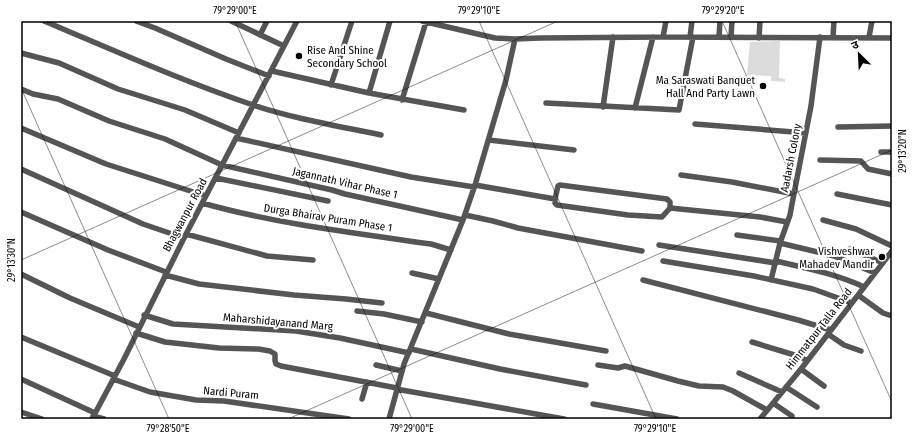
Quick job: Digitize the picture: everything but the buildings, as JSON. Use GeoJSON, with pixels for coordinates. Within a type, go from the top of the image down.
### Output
{"type":"FeatureCollection","features":[{"type":"Feature","properties":{"kind":"street"},"geometry":{"type":"LineString","coordinates":[[44,21],[198,85],[253,105],[305,120],[381,135]]}},
{"type":"Feature","properties":{"kind":"street"},"geometry":{"type":"LineString","coordinates":[[136,21],[226,59],[270,73],[402,100],[464,110]]}},
{"type":"Feature","properties":{"kind":"street"},"geometry":{"type":"LineString","coordinates":[[231,21],[284,46]]}},
{"type":"Feature","properties":{"kind":"street"},"geometry":{"type":"LineString","coordinates":[[260,35],[267,21]]}},
{"type":"Feature","properties":{"kind":"street","name":"Bhagwanpur Road"},"geometry":{"type":"LineString","coordinates":[[93,416],[114,378],[144,315],[297,21]]}},
{"type":"Feature","properties":{"kind":"street"},"geometry":{"type":"LineString","coordinates":[[331,85],[352,21]]}},
{"type":"Feature","properties":{"kind":"street"},"geometry":{"type":"LineString","coordinates":[[368,93],[390,21]]}},
{"type":"Feature","properties":{"kind":"street"},"geometry":{"type":"LineString","coordinates":[[663,37],[666,21]]}},
{"type":"Feature","properties":{"kind":"street"},"geometry":{"type":"LineString","coordinates":[[546,103],[679,110],[692,37],[692,21]]}},
{"type":"Feature","properties":{"kind":"street"},"geometry":{"type":"LineString","coordinates":[[719,37],[720,21]]}},
{"type":"Feature","properties":{"kind":"street"},"geometry":{"type":"LineString","coordinates":[[731,37],[732,21]]}},
{"type":"Feature","properties":{"kind":"street"},"geometry":{"type":"LineString","coordinates":[[759,38],[760,21]]}},
{"type":"Feature","properties":{"kind":"street"},"geometry":{"type":"LineString","coordinates":[[833,37],[834,21]]}},
{"type":"Feature","properties":{"kind":"street"},"geometry":{"type":"LineString","coordinates":[[869,37],[872,21]]}},
{"type":"Feature","properties":{"kind":"street"},"geometry":{"type":"LineString","coordinates":[[402,100],[424,22],[495,38],[515,39],[613,37],[892,38]]}},
{"type":"Feature","properties":{"kind":"street"},"geometry":{"type":"LineString","coordinates":[[603,107],[613,37]]}},
{"type":"Feature","properties":{"kind":"street"},"geometry":{"type":"LineString","coordinates":[[635,108],[653,37]]}},
{"type":"Feature","properties":{"kind":"street","name":"Aadarsh Colony"},"geometry":{"type":"LineString","coordinates":[[771,280],[780,242],[790,215],[816,79],[820,38]]}},
{"type":"Feature","properties":{"kind":"street"},"geometry":{"type":"LineString","coordinates":[[389,419],[402,371],[464,218],[489,140],[515,39]]}},
{"type":"Feature","properties":{"kind":"street"},"geometry":{"type":"LineString","coordinates":[[21,53],[59,63],[118,89],[185,110],[238,135],[411,177],[555,199]]}},
{"type":"Feature","properties":{"kind":"street","name":"Jagannath Vihar Phase 1"},"geometry":{"type":"LineString","coordinates":[[21,89],[38,95],[58,99],[109,121],[165,139],[222,165],[345,194],[464,218],[493,221],[537,232],[642,251]]}},
{"type":"Feature","properties":{"kind":"street"},"geometry":{"type":"LineString","coordinates":[[695,124],[806,133]]}},
{"type":"Feature","properties":{"kind":"street"},"geometry":{"type":"LineString","coordinates":[[838,127],[892,126]]}},
{"type":"Feature","properties":{"kind":"street"},"geometry":{"type":"LineString","coordinates":[[21,128],[106,164],[206,196]]}},
{"type":"Feature","properties":{"kind":"street"},"geometry":{"type":"LineString","coordinates":[[489,140],[574,150]]}},
{"type":"Feature","properties":{"kind":"street"},"geometry":{"type":"LineString","coordinates":[[881,152],[892,152]]}},
{"type":"Feature","properties":{"kind":"street"},"geometry":{"type":"LineString","coordinates":[[820,160],[861,161],[868,169],[892,174]]}},
{"type":"Feature","properties":{"kind":"street"},"geometry":{"type":"LineString","coordinates":[[21,169],[143,224],[267,256],[313,260]]}},
{"type":"Feature","properties":{"kind":"street"},"geometry":{"type":"LineString","coordinates":[[681,175],[732,182],[794,194]]}},
{"type":"Feature","properties":{"kind":"street"},"geometry":{"type":"LineString","coordinates":[[216,178],[328,201]]}},
{"type":"Feature","properties":{"kind":"street"},"geometry":{"type":"LineString","coordinates":[[560,184],[667,199],[670,202],[670,208],[662,217],[557,205],[555,203],[555,199],[558,186],[560,184]]}},
{"type":"Feature","properties":{"kind":"street"},"geometry":{"type":"LineString","coordinates":[[837,194],[892,205]]}},
{"type":"Feature","properties":{"kind":"street","name":"Durga Bhairav Puram Phase 1"},"geometry":{"type":"LineString","coordinates":[[202,204],[240,214],[431,244],[451,250]]}},
{"type":"Feature","properties":{"kind":"street"},"geometry":{"type":"LineString","coordinates":[[670,208],[760,217],[787,222]]}},
{"type":"Feature","properties":{"kind":"street"},"geometry":{"type":"LineString","coordinates":[[21,212],[108,250],[166,273],[199,284],[382,303]]}},
{"type":"Feature","properties":{"kind":"street"},"geometry":{"type":"LineString","coordinates":[[823,220],[856,229],[892,246]]}},
{"type":"Feature","properties":{"kind":"street"},"geometry":{"type":"LineString","coordinates":[[737,235],[780,242],[834,256],[875,273]]}},
{"type":"Feature","properties":{"kind":"street"},"geometry":{"type":"LineString","coordinates":[[659,245],[776,262],[828,273],[864,287]]}},
{"type":"Feature","properties":{"kind":"street"},"geometry":{"type":"LineString","coordinates":[[850,249],[883,263]]}},
{"type":"Feature","properties":{"kind":"street","name":"Himmatpur Talla Road"},"geometry":{"type":"LineString","coordinates":[[760,419],[801,369],[875,273],[891,255]]}},
{"type":"Feature","properties":{"kind":"street"},"geometry":{"type":"LineString","coordinates":[[663,261],[813,289],[852,303]]}},
{"type":"Feature","properties":{"kind":"street"},"geometry":{"type":"LineString","coordinates":[[412,272],[439,279]]}},
{"type":"Feature","properties":{"kind":"street"},"geometry":{"type":"LineString","coordinates":[[21,274],[70,298],[139,327]]}},
{"type":"Feature","properties":{"kind":"street"},"geometry":{"type":"LineString","coordinates":[[643,280],[798,320],[829,332],[844,345],[861,351]]}},
{"type":"Feature","properties":{"kind":"street"},"geometry":{"type":"LineString","coordinates":[[858,295],[883,313],[892,316]]}},
{"type":"Feature","properties":{"kind":"street"},"geometry":{"type":"LineString","coordinates":[[357,311],[384,314],[422,322]]}},
{"type":"Feature","properties":{"kind":"street"},"geometry":{"type":"LineString","coordinates":[[426,313],[509,334],[606,351]]}},
{"type":"Feature","properties":{"kind":"street","name":"Maharshidayanand Marg"},"geometry":{"type":"LineString","coordinates":[[144,315],[173,324],[296,331],[340,338],[586,386]]}},
{"type":"Feature","properties":{"kind":"street"},"geometry":{"type":"LineString","coordinates":[[136,333],[165,342],[218,348],[258,349],[270,351],[274,354],[276,364],[281,366],[564,419]]}},
{"type":"Feature","properties":{"kind":"street","name":"Nardi Puram"},"geometry":{"type":"LineString","coordinates":[[21,337],[114,378],[150,392],[196,400],[224,401],[349,419]]}},
{"type":"Feature","properties":{"kind":"street"},"geometry":{"type":"LineString","coordinates":[[752,342],[801,357],[807,361]]}},
{"type":"Feature","properties":{"kind":"street"},"geometry":{"type":"LineString","coordinates":[[376,365],[402,371]]}},
{"type":"Feature","properties":{"kind":"street"},"geometry":{"type":"LineString","coordinates":[[598,365],[618,368],[625,366],[699,386],[723,387],[767,410]]}},
{"type":"Feature","properties":{"kind":"street"},"geometry":{"type":"LineString","coordinates":[[801,369],[824,386]]}},
{"type":"Feature","properties":{"kind":"street"},"geometry":{"type":"LineString","coordinates":[[739,373],[782,392]]}},
{"type":"Feature","properties":{"kind":"street"},"geometry":{"type":"LineString","coordinates":[[21,379],[93,416],[104,419]]}},
{"type":"Feature","properties":{"kind":"street"},"geometry":{"type":"LineString","coordinates":[[362,399],[367,382]]}},
{"type":"Feature","properties":{"kind":"street"},"geometry":{"type":"LineString","coordinates":[[786,387],[817,407]]}},
{"type":"Feature","properties":{"kind":"street"},"geometry":{"type":"LineString","coordinates":[[773,403],[792,416]]}},
{"type":"Feature","properties":{"kind":"street"},"geometry":{"type":"LineString","coordinates":[[593,404],[677,419]]}},
{"type":"Feature","properties":{"kind":"street"},"geometry":{"type":"LineString","coordinates":[[21,412],[42,419]]}},
{"type":"Feature","properties":{"kind":"shaded area"},"geometry":{"type":"Polygon","coordinates":[[[780,41],[779,78],[785,79],[785,82],[771,81],[771,76],[747,75],[750,42],[780,41]]]}},
{"type":"Feature","properties":{"kind":"place","name":"Rise And Shine Secondary School"},"geometry":{"type":"Point","coordinates":[299,56]}},
{"type":"Feature","properties":{"kind":"place","name":"Ma Saraswati Banquet Hall And Party Lawn"},"geometry":{"type":"Point","coordinates":[763,86]}},
{"type":"Feature","properties":{"kind":"place","name":"Vishveshwar Mahadev Mandir"},"geometry":{"type":"Point","coordinates":[882,257]}}]}
